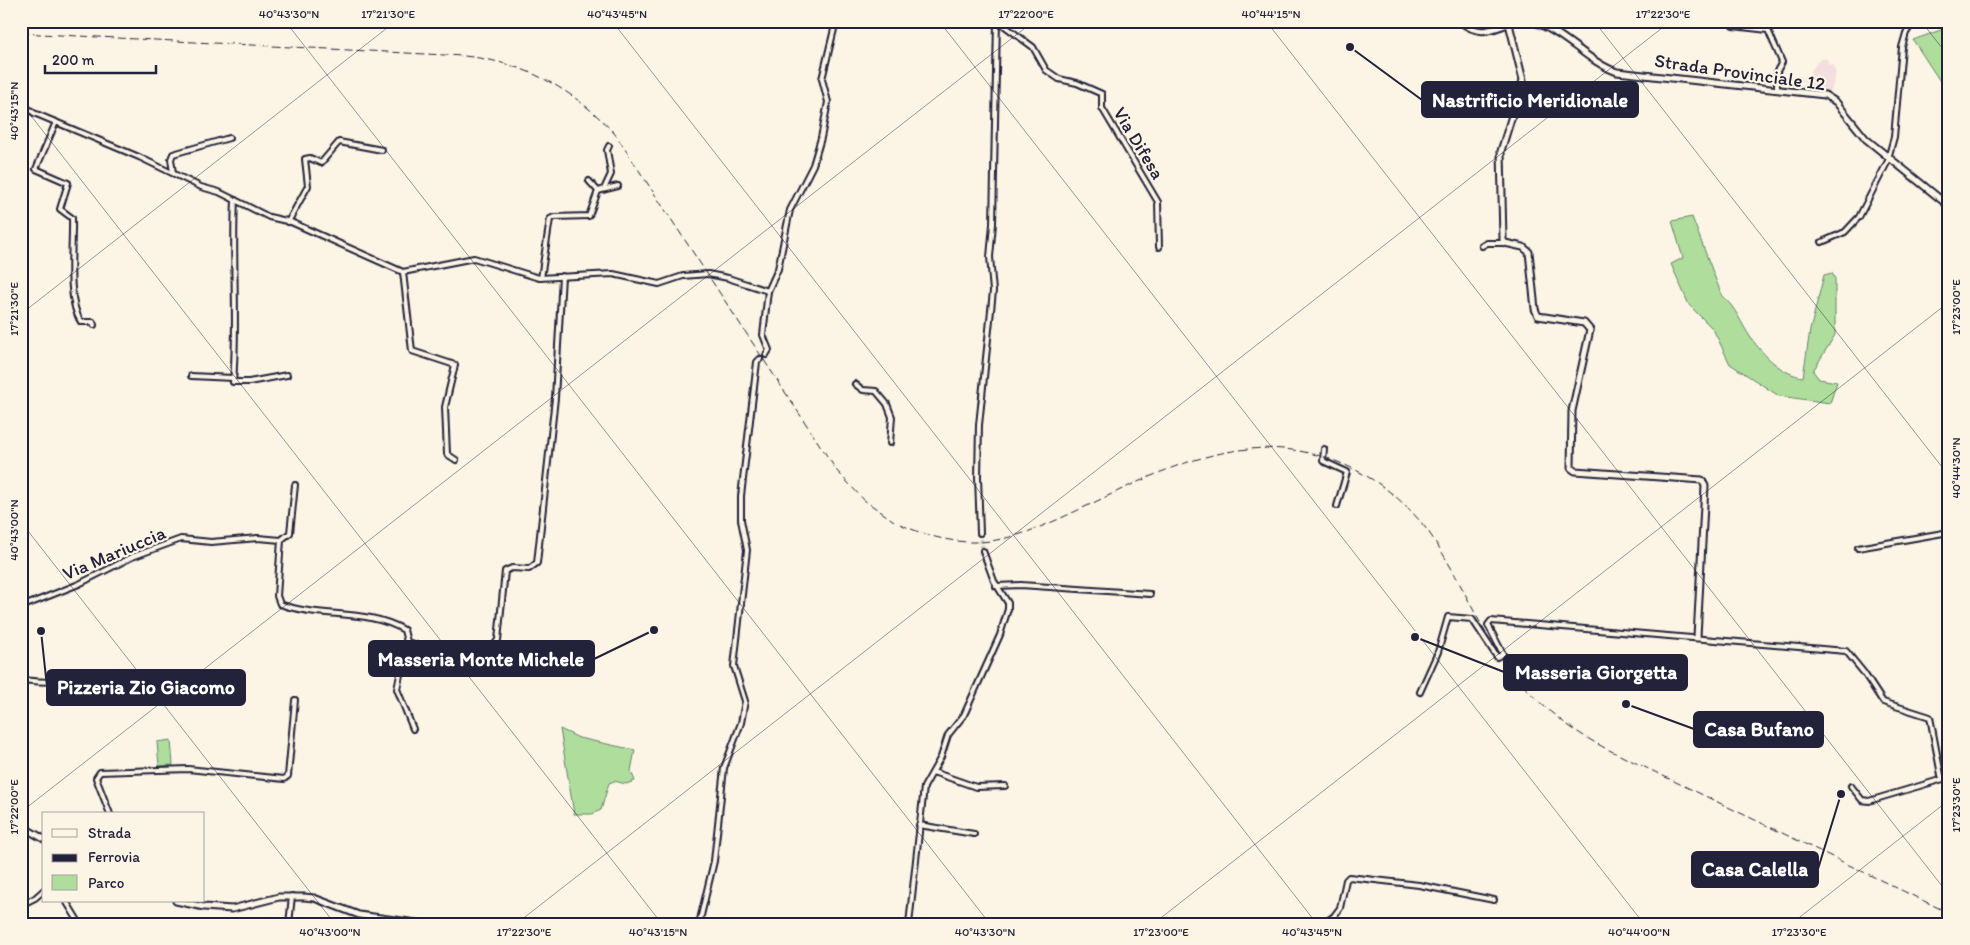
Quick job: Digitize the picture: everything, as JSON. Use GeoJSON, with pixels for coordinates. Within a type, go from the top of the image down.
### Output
{"type":"FeatureCollection","features":[{"type":"Feature","properties":{"kind":"street"},"geometry":{"type":"LineString","coordinates":[[766,355],[769,350],[763,335],[768,291],[778,269],[790,210],[813,165],[821,138],[828,102],[822,79],[836,21]]}},
{"type":"Feature","properties":{"kind":"street"},"geometry":{"type":"LineString","coordinates":[[980,533],[979,425],[993,291],[990,244],[993,224],[997,21]]}},
{"type":"Feature","properties":{"kind":"street","name":"Via Difesa"},"geometry":{"type":"LineString","coordinates":[[997,21],[1033,48],[1046,70],[1059,79],[1077,83],[1102,94],[1102,108],[1158,202],[1159,247]]}},
{"type":"Feature","properties":{"kind":"street"},"geometry":{"type":"LineString","coordinates":[[1459,21],[1475,31],[1484,32],[1517,21]]}},
{"type":"Feature","properties":{"kind":"street","name":"Strada Provinciale 12"},"geometry":{"type":"LineString","coordinates":[[1530,21],[1546,28],[1595,62],[1617,72],[1777,89],[1831,98],[1866,139],[1949,206]]}},
{"type":"Feature","properties":{"kind":"street"},"geometry":{"type":"LineString","coordinates":[[1822,242],[1844,232],[1859,217],[1889,156],[1893,142],[1902,47],[1906,33],[1914,21]]}},
{"type":"Feature","properties":{"kind":"street"},"geometry":{"type":"LineString","coordinates":[[1504,243],[1502,235],[1501,151],[1522,80],[1508,24]]}},
{"type":"Feature","properties":{"kind":"street"},"geometry":{"type":"LineString","coordinates":[[1733,26],[1768,30],[1782,62],[1777,72],[1777,89]]}},
{"type":"Feature","properties":{"kind":"street"},"geometry":{"type":"LineString","coordinates":[[21,103],[34,113],[235,200],[269,218],[288,222],[403,272],[474,258],[541,278],[613,274],[659,284],[683,276],[708,274],[728,278],[768,291]]}},
{"type":"Feature","properties":{"kind":"street"},"geometry":{"type":"LineString","coordinates":[[56,122],[36,169],[68,183],[60,209],[72,218],[70,274],[81,322],[94,322],[94,325]]}},
{"type":"Feature","properties":{"kind":"street"},"geometry":{"type":"LineString","coordinates":[[173,173],[171,159],[173,154],[229,138]]}},
{"type":"Feature","properties":{"kind":"street"},"geometry":{"type":"LineString","coordinates":[[288,222],[308,186],[305,159],[310,158],[321,163],[339,142],[377,147],[382,150]]}},
{"type":"Feature","properties":{"kind":"street"},"geometry":{"type":"LineString","coordinates":[[604,189],[611,174],[607,150],[609,146]]}},
{"type":"Feature","properties":{"kind":"street"},"geometry":{"type":"LineString","coordinates":[[589,181],[598,191]]}},
{"type":"Feature","properties":{"kind":"street"},"geometry":{"type":"LineString","coordinates":[[598,191],[618,186]]}},
{"type":"Feature","properties":{"kind":"street"},"geometry":{"type":"LineString","coordinates":[[541,278],[550,220],[554,217],[589,216],[598,191]]}},
{"type":"Feature","properties":{"kind":"street"},"geometry":{"type":"LineString","coordinates":[[235,200],[234,320],[237,343],[233,382],[249,382],[286,375]]}},
{"type":"Feature","properties":{"kind":"street"},"geometry":{"type":"LineString","coordinates":[[1482,246],[1487,243],[1504,243],[1523,247],[1529,252],[1535,309],[1538,316],[1584,323],[1590,330],[1572,411],[1571,468],[1575,471],[1699,479],[1704,483],[1697,637]]}},
{"type":"Feature","properties":{"kind":"street"},"geometry":{"type":"LineString","coordinates":[[403,272],[412,352],[455,365],[445,409],[447,454],[456,460]]}},
{"type":"Feature","properties":{"kind":"street"},"geometry":{"type":"LineString","coordinates":[[407,642],[474,660],[483,659],[498,640],[506,571],[512,568],[530,569],[536,566],[555,398],[562,276]]}},
{"type":"Feature","properties":{"kind":"street"},"geometry":{"type":"LineString","coordinates":[[699,924],[714,861],[724,768],[741,723],[746,701],[734,666],[747,550],[741,520],[741,496],[757,362],[760,359]]}},
{"type":"Feature","properties":{"kind":"street"},"geometry":{"type":"LineString","coordinates":[[191,376],[233,378]]}},
{"type":"Feature","properties":{"kind":"street"},"geometry":{"type":"LineString","coordinates":[[855,384],[860,388],[876,391],[887,404],[892,417],[890,443]]}},
{"type":"Feature","properties":{"kind":"street"},"geometry":{"type":"LineString","coordinates":[[1324,449],[1323,460],[1347,472],[1337,506]]}},
{"type":"Feature","properties":{"kind":"street"},"geometry":{"type":"LineString","coordinates":[[295,485],[290,533],[281,540],[277,600],[280,604],[327,615],[371,617],[404,630],[407,642],[397,689],[413,729]]}},
{"type":"Feature","properties":{"kind":"street"},"geometry":{"type":"LineString","coordinates":[[1858,548],[1949,532]]}},
{"type":"Feature","properties":{"kind":"street","name":"Via Mariuccia"},"geometry":{"type":"LineString","coordinates":[[21,607],[79,584],[132,557],[181,539],[211,542],[258,538],[281,540]]}},
{"type":"Feature","properties":{"kind":"street"},"geometry":{"type":"LineString","coordinates":[[909,924],[922,796],[948,735],[964,715],[1004,625],[1008,603],[996,586],[983,551]]}},
{"type":"Feature","properties":{"kind":"street"},"geometry":{"type":"LineString","coordinates":[[996,586],[1021,585],[1150,594]]}},
{"type":"Feature","properties":{"kind":"street"},"geometry":{"type":"LineString","coordinates":[[1420,692],[1438,652],[1448,617],[1472,619],[1497,657],[1503,654],[1488,625],[1491,621],[1846,651],[1864,673],[1883,702],[1930,717],[1943,780]]}},
{"type":"Feature","properties":{"kind":"street"},"geometry":{"type":"LineString","coordinates":[[21,680],[42,682],[73,681],[91,679],[114,672]]}},
{"type":"Feature","properties":{"kind":"street"},"geometry":{"type":"LineString","coordinates":[[109,812],[96,778],[100,772],[188,769],[284,779],[288,776],[289,769],[295,700]]}},
{"type":"Feature","properties":{"kind":"street"},"geometry":{"type":"LineString","coordinates":[[933,772],[976,787],[1005,786]]}},
{"type":"Feature","properties":{"kind":"street"},"geometry":{"type":"LineString","coordinates":[[1851,786],[1862,800],[1869,802],[1943,780],[1949,781]]}},
{"type":"Feature","properties":{"kind":"street"},"geometry":{"type":"LineString","coordinates":[[919,825],[974,834]]}},
{"type":"Feature","properties":{"kind":"street"},"geometry":{"type":"LineString","coordinates":[[21,826],[42,838]]}},
{"type":"Feature","properties":{"kind":"street"},"geometry":{"type":"LineString","coordinates":[[1323,924],[1340,908],[1348,877],[1419,885],[1494,900]]}},
{"type":"Feature","properties":{"kind":"street"},"geometry":{"type":"LineString","coordinates":[[21,905],[35,898],[42,892]]}},
{"type":"Feature","properties":{"kind":"street"},"geometry":{"type":"LineString","coordinates":[[290,924],[292,896]]}},
{"type":"Feature","properties":{"kind":"street"},"geometry":{"type":"LineString","coordinates":[[181,902],[204,907],[232,909],[279,897],[292,896],[314,898],[359,915],[424,924]]}},
{"type":"Feature","properties":{"kind":"street"},"geometry":{"type":"LineString","coordinates":[[67,902],[80,924]]}},
{"type":"Feature","properties":{"kind":"shaded area"},"geometry":{"type":"Polygon","coordinates":[[[1820,58],[1828,59],[1828,65],[1832,64],[1836,73],[1830,95],[1817,90],[1801,90],[1805,82],[1802,80],[1804,76],[1808,75],[1820,58]]]}},
{"type":"Feature","properties":{"kind":"green space"},"geometry":{"type":"Polygon","coordinates":[[[1949,27],[1949,95],[1913,40],[1949,27]]]}},
{"type":"Feature","properties":{"kind":"green space"},"geometry":{"type":"Polygon","coordinates":[[[1692,217],[1722,296],[1735,310],[1761,351],[1788,372],[1803,377],[1810,330],[1824,275],[1832,273],[1835,279],[1835,335],[1813,371],[1819,379],[1837,382],[1830,403],[1779,396],[1730,364],[1713,329],[1689,305],[1671,264],[1683,258],[1672,221],[1692,217]]]}},
{"type":"Feature","properties":{"kind":"green space"},"geometry":{"type":"Polygon","coordinates":[[[560,729],[579,738],[635,750],[631,771],[635,781],[626,784],[614,781],[609,783],[601,810],[592,814],[574,814],[560,729]]]}},
{"type":"Feature","properties":{"kind":"green space"},"geometry":{"type":"Polygon","coordinates":[[[171,740],[173,765],[159,766],[157,742],[171,740]]]}},
{"type":"Feature","properties":{"kind":"tunnel"},"geometry":{"type":"LineString","coordinates":[[980,533],[983,551]]}},
{"type":"Feature","properties":{"kind":"railway"},"geometry":{"type":"LineString","coordinates":[[21,33],[464,56],[507,64],[547,80],[583,104],[615,134],[837,471],[864,500],[894,521]]}},
{"type":"Feature","properties":{"kind":"railway"},"geometry":{"type":"LineString","coordinates":[[900,524],[919,532],[949,540],[970,542],[992,541],[1040,527],[1162,472],[1191,461],[1222,453],[1253,449],[1284,449],[1317,455],[1335,461],[1369,477],[1413,513],[1445,557],[1500,656],[1534,697],[1561,720],[1607,749],[1949,913]]}},
{"type":"Feature","properties":{"kind":"place","name":"Nastrificio Meridionale"},"geometry":{"type":"Point","coordinates":[1350,47]}},
{"type":"Feature","properties":{"kind":"place","name":"Masseria Monte Michele"},"geometry":{"type":"Point","coordinates":[654,630]}},
{"type":"Feature","properties":{"kind":"place","name":"Pizzeria Zio Giacomo"},"geometry":{"type":"Point","coordinates":[41,631]}},
{"type":"Feature","properties":{"kind":"place","name":"Masseria Giorgetta"},"geometry":{"type":"Point","coordinates":[1415,637]}},
{"type":"Feature","properties":{"kind":"place","name":"Casa Bufano"},"geometry":{"type":"Point","coordinates":[1626,704]}},
{"type":"Feature","properties":{"kind":"place","name":"Casa Calella"},"geometry":{"type":"Point","coordinates":[1841,794]}}]}
